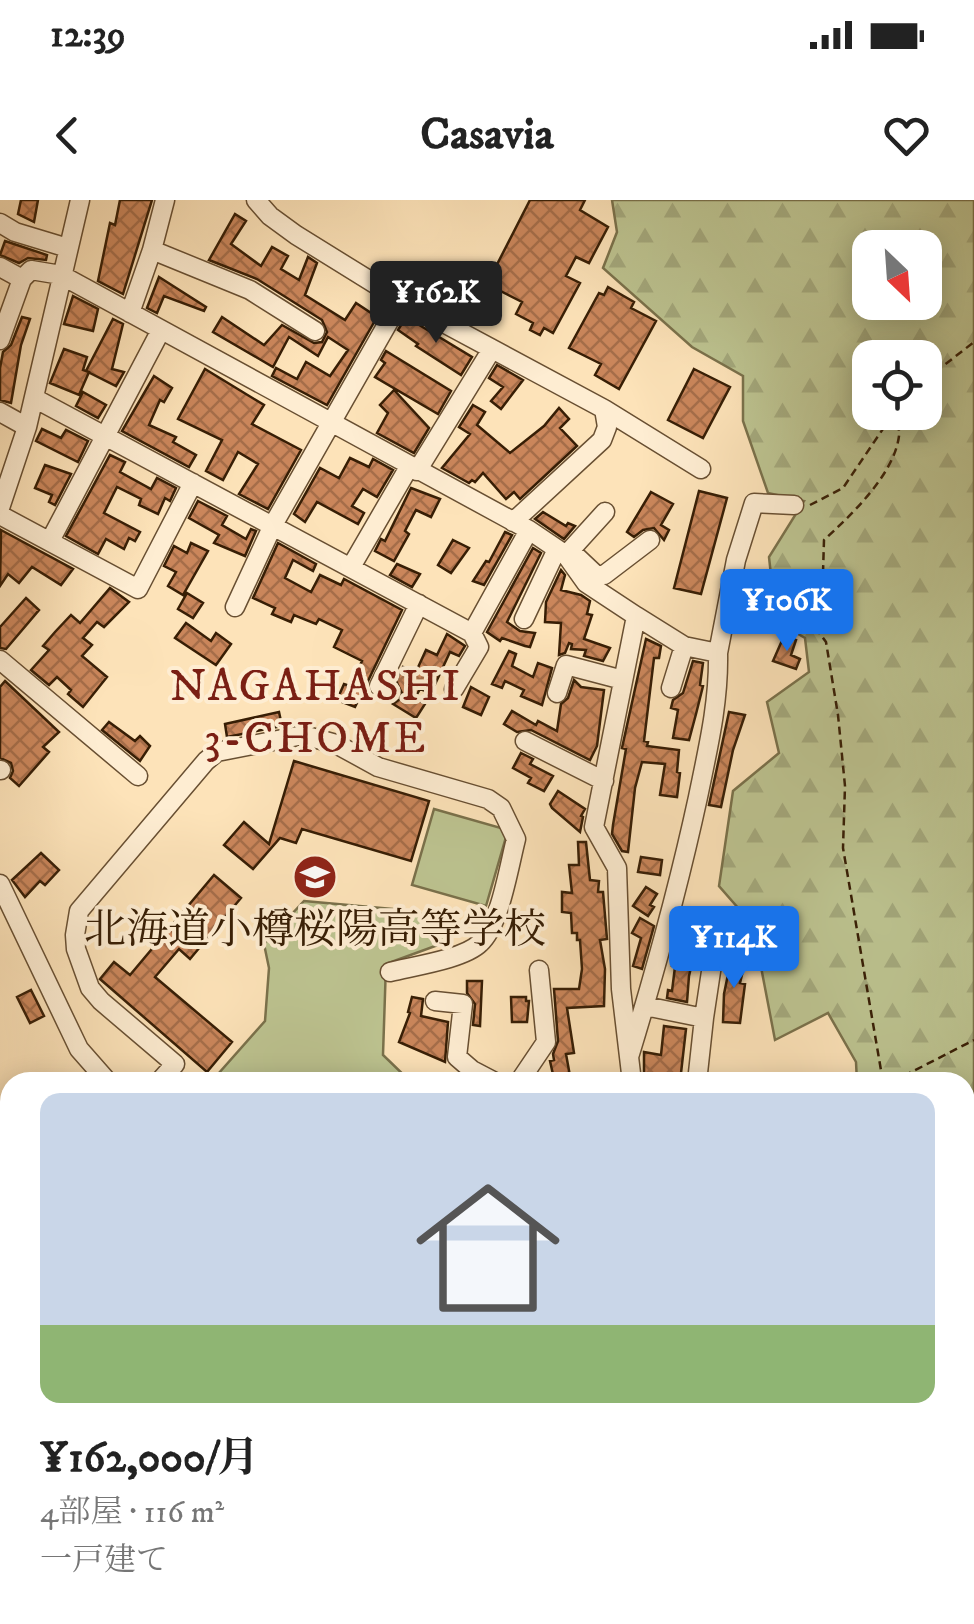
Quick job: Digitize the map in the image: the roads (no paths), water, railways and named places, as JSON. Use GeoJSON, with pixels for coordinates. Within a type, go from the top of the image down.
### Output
{"type":"FeatureCollection","features":[{"type":"Feature","properties":{"kind":"street"},"geometry":{"type":"LineString","coordinates":[[80,200],[27,427],[0,511],[138,589],[194,484]]}},
{"type":"Feature","properties":{"kind":"street"},"geometry":{"type":"LineString","coordinates":[[130,313],[164,200]]}},
{"type":"Feature","properties":{"kind":"street"},"geometry":{"type":"LineString","coordinates":[[256,200],[270,216],[296,234],[401,300],[604,410],[702,469]]}},
{"type":"Feature","properties":{"kind":"street"},"geometry":{"type":"LineString","coordinates":[[0,210],[39,239]]}},
{"type":"Feature","properties":{"kind":"street"},"geometry":{"type":"LineString","coordinates":[[0,223],[68,248]]}},
{"type":"Feature","properties":{"kind":"street"},"geometry":{"type":"LineString","coordinates":[[152,250],[250,290],[315,331]]}},
{"type":"Feature","properties":{"kind":"street"},"geometry":{"type":"LineString","coordinates":[[0,267],[22,279]]}},
{"type":"Feature","properties":{"kind":"street"},"geometry":{"type":"LineString","coordinates":[[0,340],[22,279],[31,270],[61,275],[578,558],[596,576],[604,576],[650,540]]}},
{"type":"Feature","properties":{"kind":"street"},"geometry":{"type":"LineString","coordinates":[[235,607],[273,525],[401,300]]}},
{"type":"Feature","properties":{"kind":"street"},"geometry":{"type":"LineString","coordinates":[[50,541],[161,330]]}},
{"type":"Feature","properties":{"kind":"street"},"geometry":{"type":"LineString","coordinates":[[351,567],[492,349]]}},
{"type":"Feature","properties":{"kind":"street"},"geometry":{"type":"LineString","coordinates":[[34,398],[472,633],[479,647],[454,689]]}},
{"type":"Feature","properties":{"kind":"street"},"geometry":{"type":"LineString","coordinates":[[472,633],[521,526],[602,440],[607,427],[604,410]]}},
{"type":"Feature","properties":{"kind":"street"},"geometry":{"type":"LineString","coordinates":[[0,412],[27,427]]}},
{"type":"Feature","properties":{"kind":"street"},"geometry":{"type":"LineString","coordinates":[[628,1058],[686,855],[715,718],[718,653],[736,560],[754,503],[794,505]]}},
{"type":"Feature","properties":{"kind":"street"},"geometry":{"type":"LineString","coordinates":[[524,619],[562,552],[606,512]]}},
{"type":"Feature","properties":{"kind":"street"},"geometry":{"type":"LineString","coordinates":[[562,552],[586,584],[684,646],[718,653]]}},
{"type":"Feature","properties":{"kind":"street"},"geometry":{"type":"LineString","coordinates":[[390,692],[379,686],[419,604]]}},
{"type":"Feature","properties":{"kind":"street"},"geometry":{"type":"LineString","coordinates":[[630,1072],[620,989],[617,868],[594,827],[636,616]]}},
{"type":"Feature","properties":{"kind":"street"},"geometry":{"type":"LineString","coordinates":[[671,688],[684,646]]}},
{"type":"Feature","properties":{"kind":"street"},"geometry":{"type":"LineString","coordinates":[[0,660],[138,776]]}},
{"type":"Feature","properties":{"kind":"street"},"geometry":{"type":"LineString","coordinates":[[557,692],[566,666],[624,680]]}},
{"type":"Feature","properties":{"kind":"street"},"geometry":{"type":"LineString","coordinates":[[168,1072],[176,1064],[90,988],[76,949],[79,911],[217,752],[318,736],[378,767],[488,799],[501,808],[516,839],[491,930],[479,945],[464,953],[390,972]]}},
{"type":"Feature","properties":{"kind":"street"},"geometry":{"type":"LineString","coordinates":[[526,740],[604,781]]}},
{"type":"Feature","properties":{"kind":"street"},"geometry":{"type":"LineString","coordinates":[[0,884],[79,1049],[99,1072]]}},
{"type":"Feature","properties":{"kind":"street"},"geometry":{"type":"LineString","coordinates":[[698,1072],[718,925]]}},
{"type":"Feature","properties":{"kind":"street"},"geometry":{"type":"LineString","coordinates":[[526,1072],[546,1042],[539,970]]}},
{"type":"Feature","properties":{"kind":"street"},"geometry":{"type":"LineString","coordinates":[[434,1000],[463,1004],[457,1057],[476,1072]]}},
{"type":"Feature","properties":{"kind":"street"},"geometry":{"type":"LineString","coordinates":[[644,1006],[704,1018]]}},
{"type":"Feature","properties":{"kind":"place","name":"北海道小樽桜陽高等学校"},"geometry":{"type":"Point","coordinates":[315,877]}},
{"type":"Feature","properties":{"kind":"district","name":"NAGAHASHI 3-CHOME"},"geometry":{"type":"Point","coordinates":[316,713]}}]}
